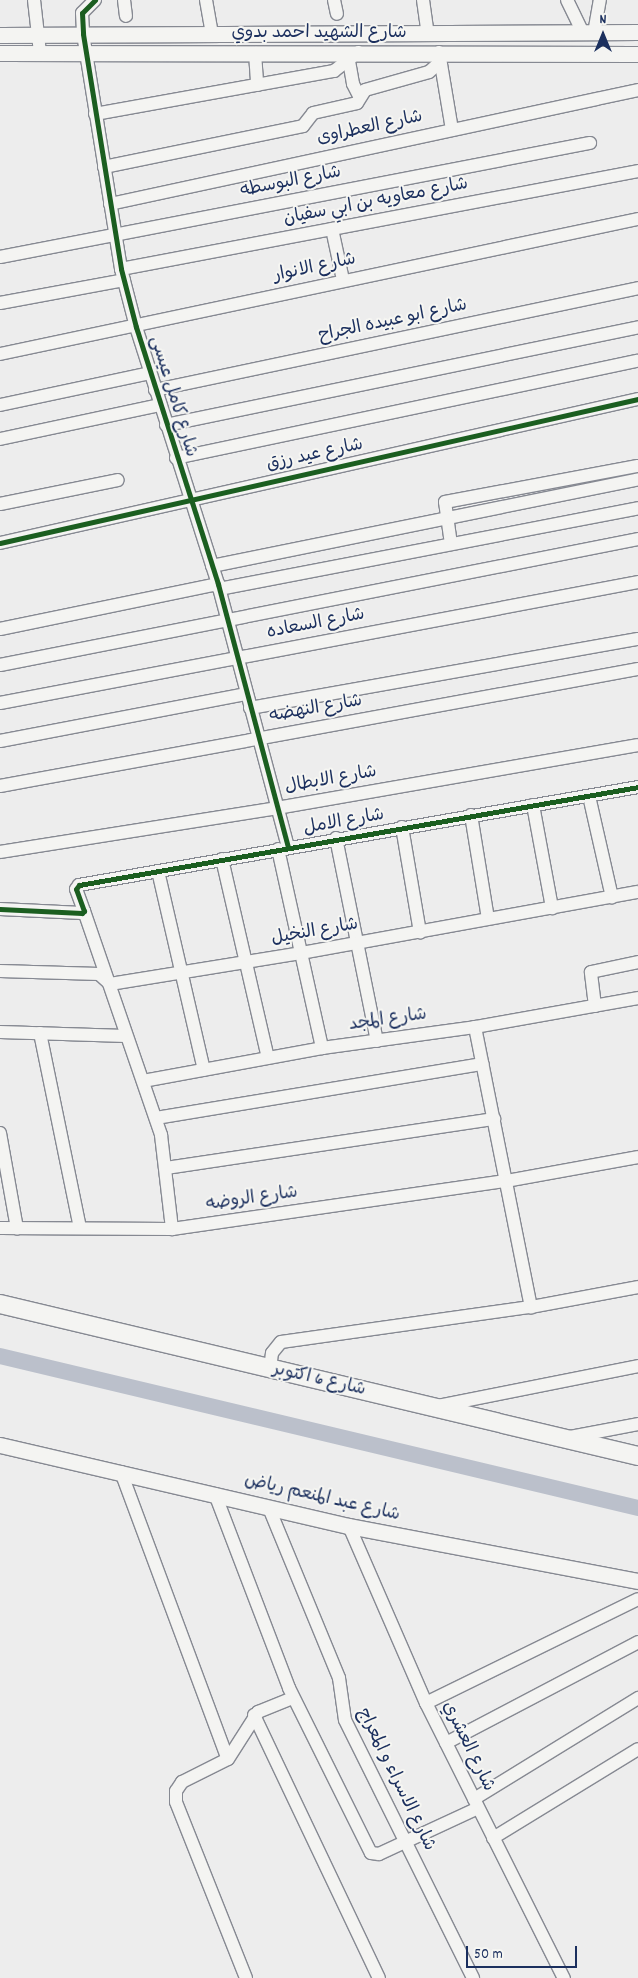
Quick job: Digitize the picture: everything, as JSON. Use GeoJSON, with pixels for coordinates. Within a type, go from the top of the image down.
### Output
{"type":"FeatureCollection","features":[{"type":"Feature","properties":{"kind":"main road","name":"شارع 6 اكتوبر"},"geometry":{"type":"LineString","coordinates":[[0,1304],[270,1370],[638,1456]]}},
{"type":"Feature","properties":{"kind":"street"},"geometry":{"type":"LineString","coordinates":[[34,0],[40,53]]}},
{"type":"Feature","properties":{"kind":"street"},"geometry":{"type":"LineString","coordinates":[[124,0],[126,16]]}},
{"type":"Feature","properties":{"kind":"street"},"geometry":{"type":"LineString","coordinates":[[206,0],[212,34]]}},
{"type":"Feature","properties":{"kind":"street"},"geometry":{"type":"LineString","coordinates":[[334,0],[337,14]]}},
{"type":"Feature","properties":{"kind":"street"},"geometry":{"type":"LineString","coordinates":[[423,0],[428,34]]}},
{"type":"Feature","properties":{"kind":"street"},"geometry":{"type":"LineString","coordinates":[[567,0],[588,33]]}},
{"type":"Feature","properties":{"kind":"street"},"geometry":{"type":"LineString","coordinates":[[588,33],[600,0]]}},
{"type":"Feature","properties":{"kind":"street","name":"شارع كامل عيسى"},"geometry":{"type":"LineString","coordinates":[[90,1],[82,13],[82,34],[123,274],[136,327],[155,390],[219,586],[277,808],[301,953],[322,1048]]}},
{"type":"Feature","properties":{"kind":"street","name":"شارع الشهيد احمد بدوي"},"geometry":{"type":"LineString","coordinates":[[0,35],[638,32]]}},
{"type":"Feature","properties":{"kind":"street","name":"شارع الشهيد احمد بدوي"},"geometry":{"type":"LineString","coordinates":[[0,53],[255,53],[354,56],[638,54]]}},
{"type":"Feature","properties":{"kind":"street"},"geometry":{"type":"LineString","coordinates":[[255,53],[256,85]]}},
{"type":"Feature","properties":{"kind":"street"},"geometry":{"type":"LineString","coordinates":[[104,167],[303,126],[313,113],[357,103],[365,90],[430,72],[440,55]]}},
{"type":"Feature","properties":{"kind":"street"},"geometry":{"type":"LineString","coordinates":[[440,55],[452,130]]}},
{"type":"Feature","properties":{"kind":"street"},"geometry":{"type":"LineString","coordinates":[[95,114],[334,71],[354,56]]}},
{"type":"Feature","properties":{"kind":"street"},"geometry":{"type":"LineString","coordinates":[[354,56],[353,84],[360,96]]}},
{"type":"Feature","properties":{"kind":"street","name":"شارع العطراوى"},"geometry":{"type":"LineString","coordinates":[[110,204],[638,90]]}},
{"type":"Feature","properties":{"kind":"street","name":"شارع البوسطه"},"geometry":{"type":"LineString","coordinates":[[0,257],[590,143]]}},
{"type":"Feature","properties":{"kind":"street","name":"شارع معاويه بن ابي سفيان"},"geometry":{"type":"LineString","coordinates":[[0,303],[123,274],[332,229],[638,171]]}},
{"type":"Feature","properties":{"kind":"street","name":"شارع الانوار"},"geometry":{"type":"LineString","coordinates":[[0,354],[136,327],[343,280],[638,219]]}},
{"type":"Feature","properties":{"kind":"street"},"geometry":{"type":"LineString","coordinates":[[332,229],[343,280]]}},
{"type":"Feature","properties":{"kind":"street","name":"شارع ابو عبيده الجراح"},"geometry":{"type":"LineString","coordinates":[[155,390],[638,288]]}},
{"type":"Feature","properties":{"kind":"street"},"geometry":{"type":"LineString","coordinates":[[166,425],[638,327]]}},
{"type":"Feature","properties":{"kind":"street"},"geometry":{"type":"LineString","coordinates":[[176,458],[638,361]]}},
{"type":"Feature","properties":{"kind":"street"},"geometry":{"type":"LineString","coordinates":[[0,405],[150,373]]}},
{"type":"Feature","properties":{"kind":"street","name":"شارع عيد رزق"},"geometry":{"type":"LineString","coordinates":[[0,543],[638,399]]}},
{"type":"Feature","properties":{"kind":"street"},"geometry":{"type":"LineString","coordinates":[[0,439],[160,405]]}},
{"type":"Feature","properties":{"kind":"street"},"geometry":{"type":"LineString","coordinates":[[451,544],[445,502],[638,466]]}},
{"type":"Feature","properties":{"kind":"street"},"geometry":{"type":"LineString","coordinates":[[212,566],[638,479]]}},
{"type":"Feature","properties":{"kind":"street"},"geometry":{"type":"LineString","coordinates":[[0,504],[118,480]]}},
{"type":"Feature","properties":{"kind":"street"},"geometry":{"type":"LineString","coordinates":[[0,629],[638,508]]}},
{"type":"Feature","properties":{"kind":"street"},"geometry":{"type":"LineString","coordinates":[[0,665],[638,539]]}},
{"type":"Feature","properties":{"kind":"street","name":"شارع السعاده"},"geometry":{"type":"LineString","coordinates":[[0,703],[638,582]]}},
{"type":"Feature","properties":{"kind":"street"},"geometry":{"type":"LineString","coordinates":[[250,708],[638,639]]}},
{"type":"Feature","properties":{"kind":"street","name":"شارع النهضه"},"geometry":{"type":"LineString","coordinates":[[0,786],[638,669]]}},
{"type":"Feature","properties":{"kind":"street"},"geometry":{"type":"LineString","coordinates":[[0,741],[247,694]]}},
{"type":"Feature","properties":{"kind":"street","name":"شارع الابطال"},"geometry":{"type":"LineString","coordinates":[[0,852],[277,808],[638,745]]}},
{"type":"Feature","properties":{"kind":"street","name":"شارع الامل"},"geometry":{"type":"LineString","coordinates":[[84,911],[78,886],[336,838],[638,787]]}},
{"type":"Feature","properties":{"kind":"street"},"geometry":{"type":"LineString","coordinates":[[588,796],[612,897]]}},
{"type":"Feature","properties":{"kind":"street"},"geometry":{"type":"LineString","coordinates":[[533,805],[552,908]]}},
{"type":"Feature","properties":{"kind":"street"},"geometry":{"type":"LineString","coordinates":[[471,815],[488,920]]}},
{"type":"Feature","properties":{"kind":"street"},"geometry":{"type":"LineString","coordinates":[[402,827],[420,932]]}},
{"type":"Feature","properties":{"kind":"street"},"geometry":{"type":"LineString","coordinates":[[336,838],[377,1041]]}},
{"type":"Feature","properties":{"kind":"street"},"geometry":{"type":"LineString","coordinates":[[222,860],[268,1058]]}},
{"type":"Feature","properties":{"kind":"street"},"geometry":{"type":"LineString","coordinates":[[158,871],[204,1070]]}},
{"type":"Feature","properties":{"kind":"street","name":"شارع النخيل"},"geometry":{"type":"LineString","coordinates":[[110,984],[301,953],[638,892]]}},
{"type":"Feature","properties":{"kind":"street"},"geometry":{"type":"LineString","coordinates":[[0,904],[0,909],[84,911],[156,1118],[166,1168],[172,1229]]}},
{"type":"Feature","properties":{"kind":"street"},"geometry":{"type":"LineString","coordinates":[[595,1006],[591,972],[638,962]]}},
{"type":"Feature","properties":{"kind":"street"},"geometry":{"type":"LineString","coordinates":[[0,971],[99,974],[110,984]]}},
{"type":"Feature","properties":{"kind":"street","name":"شارع المجد"},"geometry":{"type":"LineString","coordinates":[[143,1081],[322,1048],[475,1027],[638,998]]}},
{"type":"Feature","properties":{"kind":"street"},"geometry":{"type":"LineString","coordinates":[[475,1027],[531,1307]]}},
{"type":"Feature","properties":{"kind":"street"},"geometry":{"type":"LineString","coordinates":[[0,1032],[126,1036]]}},
{"type":"Feature","properties":{"kind":"street"},"geometry":{"type":"LineString","coordinates":[[40,1033],[80,1228]]}},
{"type":"Feature","properties":{"kind":"street"},"geometry":{"type":"LineString","coordinates":[[156,1118],[483,1064]]}},
{"type":"Feature","properties":{"kind":"street"},"geometry":{"type":"LineString","coordinates":[[166,1168],[494,1119]]}},
{"type":"Feature","properties":{"kind":"street"},"geometry":{"type":"LineString","coordinates":[[0,1132],[17,1228]]}},
{"type":"Feature","properties":{"kind":"street","name":"شارع الروضه"},"geometry":{"type":"LineString","coordinates":[[0,1228],[172,1229],[506,1181],[638,1157]]}},
{"type":"Feature","properties":{"kind":"street"},"geometry":{"type":"LineString","coordinates":[[270,1370],[272,1353],[281,1342],[531,1307],[638,1287]]}},
{"type":"Feature","properties":{"kind":"street"},"geometry":{"type":"LineString","coordinates":[[434,1407],[638,1366]]}},
{"type":"Feature","properties":{"kind":"street"},"geometry":{"type":"LineString","coordinates":[[567,1438],[638,1424]]}},
{"type":"Feature","properties":{"kind":"street","name":"شارع عبد المنعم رياض"},"geometry":{"type":"LineString","coordinates":[[0,1445],[349,1526],[638,1581]]}},
{"type":"Feature","properties":{"kind":"street"},"geometry":{"type":"LineString","coordinates":[[121,1472],[228,1759]]}},
{"type":"Feature","properties":{"kind":"street"},"geometry":{"type":"LineString","coordinates":[[215,1494],[293,1698],[369,1851],[379,1854],[476,1804],[638,1698]]}},
{"type":"Feature","properties":{"kind":"street","name":"شارع الاسراء و المعراج"},"geometry":{"type":"LineString","coordinates":[[269,1508],[339,1678],[345,1720],[474,1978]]}},
{"type":"Feature","properties":{"kind":"street","name":"شارع العشري"},"geometry":{"type":"LineString","coordinates":[[349,1526],[426,1703],[564,1978]]}},
{"type":"Feature","properties":{"kind":"street"},"geometry":{"type":"LineString","coordinates":[[426,1703],[638,1599]]}},
{"type":"Feature","properties":{"kind":"street"},"geometry":{"type":"LineString","coordinates":[[446,1743],[638,1642]]}},
{"type":"Feature","properties":{"kind":"street"},"geometry":{"type":"LineString","coordinates":[[246,1978],[175,1796],[182,1782],[228,1759],[254,1715],[293,1698]]}},
{"type":"Feature","properties":{"kind":"street"},"geometry":{"type":"LineString","coordinates":[[254,1715],[379,1978]]}},
{"type":"Feature","properties":{"kind":"street"},"geometry":{"type":"LineString","coordinates":[[493,1838],[637,1752]]}},
{"type":"Feature","properties":{"kind":"waterway"},"geometry":{"type":"LineString","coordinates":[[0,1356],[638,1508]]}},
{"type":"Feature","properties":{"kind":"cycle path"},"geometry":{"type":"LineString","coordinates":[[95,0],[82,13],[83,34],[121,269],[136,327],[218,584],[288,847]]}},
{"type":"Feature","properties":{"kind":"cycle path"},"geometry":{"type":"LineString","coordinates":[[0,543],[638,399]]}},
{"type":"Feature","properties":{"kind":"cycle path"},"geometry":{"type":"LineString","coordinates":[[0,909],[82,913],[84,911],[76,889],[79,885],[638,787]]}}]}
